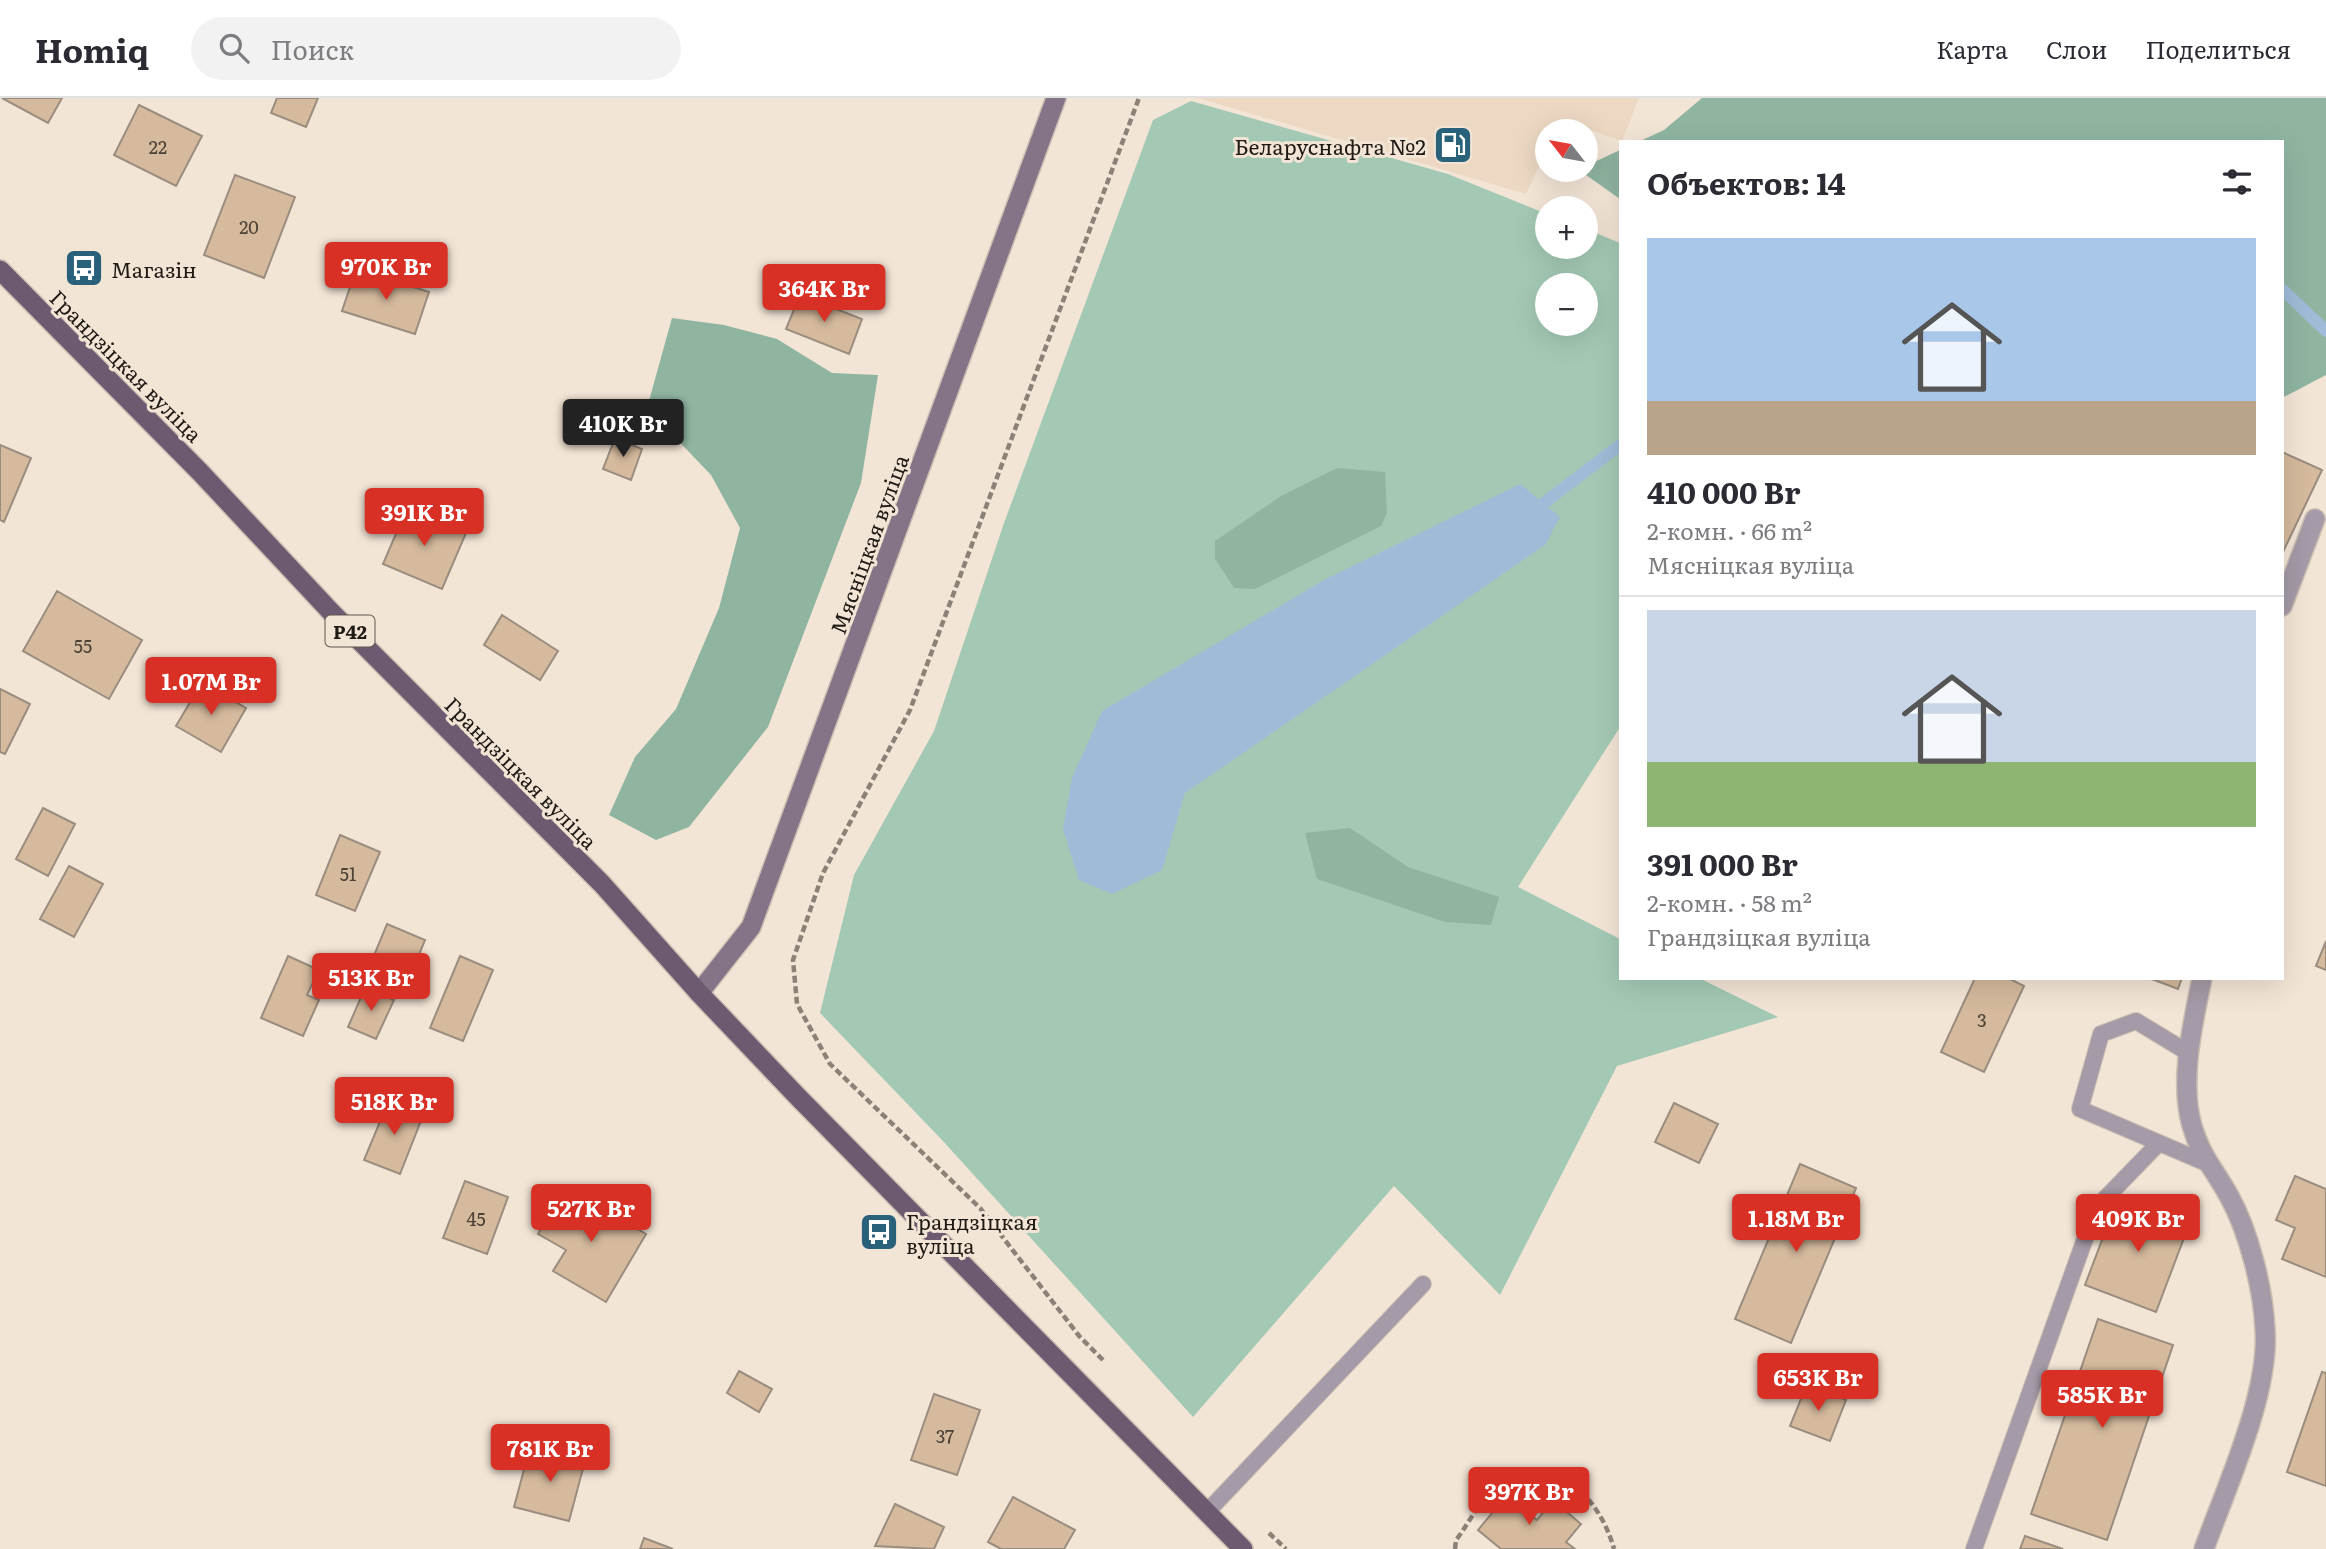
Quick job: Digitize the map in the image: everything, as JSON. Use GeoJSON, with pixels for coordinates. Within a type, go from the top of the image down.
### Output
{"type":"FeatureCollection","features":[{"type":"Feature","properties":{"kind":"main road","name":"Мясніцкая вуліца"},"geometry":{"type":"LineString","coordinates":[[699,993],[751,927],[1056,98]]}},
{"type":"Feature","properties":{"kind":"main road","name":"Грандзіцкая вуліца"},"geometry":{"type":"LineString","coordinates":[[0,270],[200,472],[332,613],[602,884],[699,993],[1243,1549]]}},
{"type":"Feature","properties":{"kind":"street"},"geometry":{"type":"LineString","coordinates":[[2284,601],[2315,519]]}},
{"type":"Feature","properties":{"kind":"street"},"geometry":{"type":"LineString","coordinates":[[2202,980],[2187,1052],[2191,1124],[2206,1163],[2230,1196],[2251,1255],[2266,1331],[2259,1389],[2204,1549]]}},
{"type":"Feature","properties":{"kind":"lane"},"geometry":{"type":"LineString","coordinates":[[2187,1052],[2136,1021],[2101,1034],[2080,1109],[2206,1163]]}},
{"type":"Feature","properties":{"kind":"lane"},"geometry":{"type":"LineString","coordinates":[[1974,1549],[2096,1208],[2159,1143]]}},
{"type":"Feature","properties":{"kind":"lane"},"geometry":{"type":"LineString","coordinates":[[1207,1512],[1423,1284]]}},
{"type":"Feature","properties":{"kind":"path"},"geometry":{"type":"LineString","coordinates":[[1108,1366],[1080,1337],[980,1208],[830,1064],[797,1004],[793,960],[823,873],[910,710],[1139,98]]}},
{"type":"Feature","properties":{"kind":"path"},"geometry":{"type":"LineString","coordinates":[[1455,1549],[1456,1540],[1494,1489],[1527,1474],[1561,1478],[1594,1502],[1614,1549]]}},
{"type":"Feature","properties":{"kind":"path"},"geometry":{"type":"LineString","coordinates":[[1265,1528],[1286,1549]]}},
{"type":"Feature","properties":{"kind":"shaded area","name":"Беларуснафта №2"},"geometry":{"type":"Polygon","coordinates":[[[1198,98],[1639,98],[1622,140],[1598,133],[1598,119],[1535,119],[1535,175],[1526,194],[1198,98]]]}},
{"type":"Feature","properties":{"kind":"green space"},"geometry":{"type":"Polygon","coordinates":[[[1702,98],[2326,98],[2326,375],[2284,397],[2284,140],[1642,140],[1664,130],[1702,98]]]}},
{"type":"Feature","properties":{"kind":"green space"},"geometry":{"type":"Polygon","coordinates":[[[1191,101],[1448,174],[1535,209],[1535,259],[1598,259],[1598,234],[1619,243],[1619,729],[1518,887],[1619,938],[1619,980],[1703,980],[1778,1017],[1617,1066],[1500,1295],[1394,1186],[1193,1417],[942,1140],[820,1013],[854,875],[934,731],[1004,523],[1153,120],[1191,101]]]}},
{"type":"Feature","properties":{"kind":"green space"},"geometry":{"type":"Polygon","coordinates":[[[1619,150],[1619,198],[1596,182],[1598,160],[1619,150]]]}},
{"type":"Feature","properties":{"kind":"green space"},"geometry":{"type":"Polygon","coordinates":[[[672,318],[724,325],[777,339],[832,373],[878,375],[861,483],[768,727],[689,827],[656,840],[609,815],[635,757],[676,709],[719,608],[740,528],[711,475],[647,408],[672,318]]]}},
{"type":"Feature","properties":{"kind":"green space"},"geometry":{"type":"Polygon","coordinates":[[[1337,468],[1385,472],[1387,513],[1381,526],[1255,589],[1234,588],[1215,559],[1215,541],[1281,496],[1337,468]]]}},
{"type":"Feature","properties":{"kind":"green space"},"geometry":{"type":"Polygon","coordinates":[[[1350,828],[1408,867],[1499,897],[1491,925],[1445,922],[1317,879],[1305,833],[1350,828]]]}},
{"type":"Feature","properties":{"kind":"water"},"geometry":{"type":"Polygon","coordinates":[[[1520,484],[1560,517],[1545,545],[1185,793],[1162,870],[1112,894],[1079,880],[1063,829],[1072,778],[1102,711],[1324,580],[1520,484]]]}},
{"type":"Feature","properties":{"kind":"building"},"geometry":{"type":"Polygon","coordinates":[[[2,98],[62,98],[48,123],[2,98]]]}},
{"type":"Feature","properties":{"kind":"building"},"geometry":{"type":"Polygon","coordinates":[[[277,98],[318,98],[306,127],[271,113],[277,98]]]}},
{"type":"Feature","properties":{"kind":"building"},"geometry":{"type":"Polygon","coordinates":[[[139,105],[202,136],[176,186],[114,155],[139,105]]]}},
{"type":"Feature","properties":{"kind":"building"},"geometry":{"type":"Polygon","coordinates":[[[235,175],[295,197],[264,278],[204,255],[235,175]]]}},
{"type":"Feature","properties":{"kind":"building"},"geometry":{"type":"Polygon","coordinates":[[[356,269],[429,292],[415,334],[342,311],[356,269]]]}},
{"type":"Feature","properties":{"kind":"building"},"geometry":{"type":"Polygon","coordinates":[[[800,295],[862,319],[849,354],[786,329],[800,295]]]}},
{"type":"Feature","properties":{"kind":"building"},"geometry":{"type":"Polygon","coordinates":[[[615,438],[642,449],[631,480],[603,469],[615,438]]]}},
{"type":"Feature","properties":{"kind":"building"},"geometry":{"type":"Polygon","coordinates":[[[0,445],[31,458],[4,522],[0,520],[0,445]]]}},
{"type":"Feature","properties":{"kind":"building"},"geometry":{"type":"Polygon","coordinates":[[[2284,453],[2322,470],[2284,550],[2284,453]]]}},
{"type":"Feature","properties":{"kind":"building"},"geometry":{"type":"Polygon","coordinates":[[[407,508],[466,533],[442,589],[383,564],[407,508]]]}},
{"type":"Feature","properties":{"kind":"building"},"geometry":{"type":"Polygon","coordinates":[[[57,591],[142,640],[109,699],[23,651],[57,591]]]}},
{"type":"Feature","properties":{"kind":"building"},"geometry":{"type":"Polygon","coordinates":[[[502,615],[558,651],[540,680],[484,645],[502,615]]]}},
{"type":"Feature","properties":{"kind":"building"},"geometry":{"type":"Polygon","coordinates":[[[202,682],[246,708],[221,752],[176,726],[202,682]]]}},
{"type":"Feature","properties":{"kind":"building"},"geometry":{"type":"Polygon","coordinates":[[[0,689],[30,704],[5,754],[0,752],[0,689]]]}},
{"type":"Feature","properties":{"kind":"building"},"geometry":{"type":"Polygon","coordinates":[[[43,808],[75,824],[48,876],[16,859],[43,808]]]}},
{"type":"Feature","properties":{"kind":"building"},"geometry":{"type":"Polygon","coordinates":[[[340,835],[380,852],[355,911],[316,895],[340,835]]]}},
{"type":"Feature","properties":{"kind":"building"},"geometry":{"type":"Polygon","coordinates":[[[69,866],[103,884],[74,937],[40,919],[69,866]]]}},
{"type":"Feature","properties":{"kind":"building"},"geometry":{"type":"Polygon","coordinates":[[[387,924],[425,940],[406,986],[368,970],[387,924]]]}},
{"type":"Feature","properties":{"kind":"building"},"geometry":{"type":"Polygon","coordinates":[[[2326,941],[2326,970],[2316,966],[2326,941]]]}},
{"type":"Feature","properties":{"kind":"building"},"geometry":{"type":"Polygon","coordinates":[[[288,956],[319,970],[307,995],[319,1000],[303,1036],[261,1018],[288,956]]]}},
{"type":"Feature","properties":{"kind":"building"},"geometry":{"type":"Polygon","coordinates":[[[460,956],[493,970],[463,1041],[430,1028],[460,956]]]}},
{"type":"Feature","properties":{"kind":"building"},"geometry":{"type":"Polygon","coordinates":[[[1974,980],[2012,980],[2024,986],[1984,1072],[1941,1052],[1974,980]]]}},
{"type":"Feature","properties":{"kind":"building"},"geometry":{"type":"Polygon","coordinates":[[[2154,980],[2181,980],[2178,989],[2154,980]]]}},
{"type":"Feature","properties":{"kind":"building"},"geometry":{"type":"Polygon","coordinates":[[[365,988],[394,1000],[376,1039],[348,1027],[365,988]]]}},
{"type":"Feature","properties":{"kind":"building"},"geometry":{"type":"Polygon","coordinates":[[[389,1100],[424,1113],[400,1174],[364,1160],[389,1100]]]}},
{"type":"Feature","properties":{"kind":"building"},"geometry":{"type":"Polygon","coordinates":[[[1674,1103],[1718,1124],[1699,1163],[1655,1142],[1674,1103]]]}},
{"type":"Feature","properties":{"kind":"building"},"geometry":{"type":"Polygon","coordinates":[[[1800,1164],[1856,1188],[1791,1343],[1735,1319],[1800,1164]]]}},
{"type":"Feature","properties":{"kind":"building"},"geometry":{"type":"Polygon","coordinates":[[[2295,1176],[2326,1189],[2326,1277],[2282,1259],[2295,1228],[2276,1220],[2295,1176]]]}},
{"type":"Feature","properties":{"kind":"building"},"geometry":{"type":"Polygon","coordinates":[[[465,1181],[508,1197],[487,1254],[443,1238],[465,1181]]]}},
{"type":"Feature","properties":{"kind":"building"},"geometry":{"type":"Polygon","coordinates":[[[566,1187],[646,1234],[606,1302],[553,1271],[566,1250],[538,1234],[566,1187]]]}},
{"type":"Feature","properties":{"kind":"building"},"geometry":{"type":"Polygon","coordinates":[[[2119,1195],[2190,1222],[2156,1312],[2085,1285],[2119,1195]]]}},
{"type":"Feature","properties":{"kind":"building"},"geometry":{"type":"Polygon","coordinates":[[[2098,1319],[2173,1345],[2107,1540],[2031,1514],[2098,1319]]]}},
{"type":"Feature","properties":{"kind":"building"},"geometry":{"type":"Polygon","coordinates":[[[739,1371],[772,1389],[759,1412],[727,1393],[739,1371]]]}},
{"type":"Feature","properties":{"kind":"building"},"geometry":{"type":"Polygon","coordinates":[[[2322,1372],[2326,1373],[2326,1486],[2287,1472],[2322,1372]]]}},
{"type":"Feature","properties":{"kind":"building"},"geometry":{"type":"Polygon","coordinates":[[[1807,1384],[1846,1400],[1830,1441],[1790,1426],[1807,1384]]]}},
{"type":"Feature","properties":{"kind":"building"},"geometry":{"type":"Polygon","coordinates":[[[934,1394],[980,1410],[957,1475],[911,1460],[934,1394]]]}},
{"type":"Feature","properties":{"kind":"building"},"geometry":{"type":"Polygon","coordinates":[[[530,1447],[585,1461],[569,1521],[514,1507],[530,1447]]]}},
{"type":"Feature","properties":{"kind":"building"},"geometry":{"type":"Polygon","coordinates":[[[1507,1495],[1537,1520],[1553,1500],[1581,1524],[1566,1542],[1575,1549],[1501,1549],[1478,1530],[1507,1495]]]}},
{"type":"Feature","properties":{"kind":"building"},"geometry":{"type":"Polygon","coordinates":[[[1013,1497],[1075,1530],[1064,1549],[1001,1549],[988,1542],[1013,1497]]]}},
{"type":"Feature","properties":{"kind":"building"},"geometry":{"type":"Polygon","coordinates":[[[895,1504],[944,1527],[934,1549],[875,1546],[895,1504]]]}},
{"type":"Feature","properties":{"kind":"building"},"geometry":{"type":"Polygon","coordinates":[[[2025,1536],[2063,1549],[2020,1549],[2025,1536]]]}},
{"type":"Feature","properties":{"kind":"building"},"geometry":{"type":"Polygon","coordinates":[[[644,1538],[673,1549],[640,1549],[644,1538]]]}},
{"type":"Feature","properties":{"kind":"waterway"},"geometry":{"type":"LineString","coordinates":[[2284,291],[2326,331]]}},
{"type":"Feature","properties":{"kind":"waterway"},"geometry":{"type":"LineString","coordinates":[[1544,503],[1619,446]]}},
{"type":"Feature","properties":{"kind":"place","name":"Беларуснафта №2"},"geometry":{"type":"Point","coordinates":[1453,145]}},
{"type":"Feature","properties":{"kind":"place","name":"Магазін"},"geometry":{"type":"Point","coordinates":[84,268]}},
{"type":"Feature","properties":{"kind":"place","name":"Грандзіцкая вуліца"},"geometry":{"type":"Point","coordinates":[879,1232]}}]}
